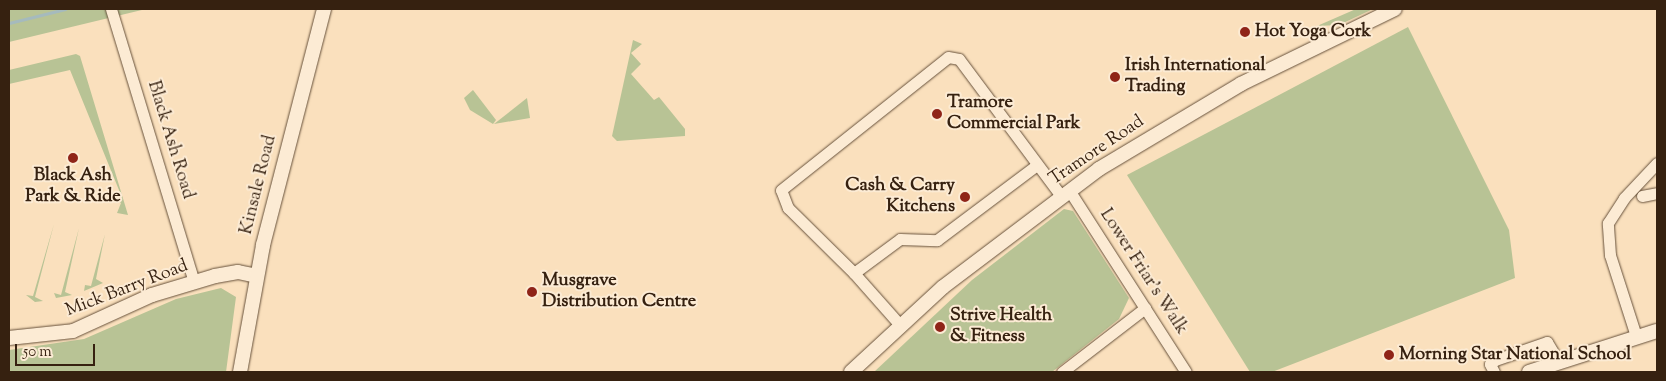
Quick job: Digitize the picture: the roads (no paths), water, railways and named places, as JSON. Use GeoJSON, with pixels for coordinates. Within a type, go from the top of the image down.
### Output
{"type":"FeatureCollection","features":[{"type":"Feature","properties":{"kind":"street","name":"Black Ash Road"},"geometry":{"type":"LineString","coordinates":[[111,9],[194,282]]}},
{"type":"Feature","properties":{"kind":"street","name":"Kinsale Road"},"geometry":{"type":"LineString","coordinates":[[240,372],[257,276],[324,9]]}},
{"type":"Feature","properties":{"kind":"street","name":"Tramore Road"},"geometry":{"type":"LineString","coordinates":[[851,372],[900,325],[1065,193],[1198,108],[1314,45],[1395,9]]}},
{"type":"Feature","properties":{"kind":"street","name":"Lower Friar's Walk"},"geometry":{"type":"LineString","coordinates":[[854,273],[788,208],[781,190],[948,57],[959,59],[1037,165],[1065,193],[1186,372]]}},
{"type":"Feature","properties":{"kind":"street"},"geometry":{"type":"LineString","coordinates":[[1636,336],[1610,255],[1608,223],[1624,198],[1657,163]]}},
{"type":"Feature","properties":{"kind":"street"},"geometry":{"type":"LineString","coordinates":[[900,325],[854,273],[900,239],[937,240],[1037,165]]}},
{"type":"Feature","properties":{"kind":"street"},"geometry":{"type":"LineString","coordinates":[[1642,196],[1657,193]]}},
{"type":"Feature","properties":{"kind":"street","name":"Mick Barry Road"},"geometry":{"type":"LineString","coordinates":[[9,338],[79,329],[194,282],[238,272],[257,276]]}},
{"type":"Feature","properties":{"kind":"street"},"geometry":{"type":"LineString","coordinates":[[1062,372],[1144,308]]}},
{"type":"Feature","properties":{"kind":"street"},"geometry":{"type":"LineString","coordinates":[[1529,372],[1636,336],[1657,331]]}},
{"type":"Feature","properties":{"kind":"street"},"geometry":{"type":"LineString","coordinates":[[1494,372],[1490,364],[1495,360],[1547,342],[1559,362]]}},
{"type":"Feature","properties":{"kind":"waterway"},"geometry":{"type":"LineString","coordinates":[[9,23],[65,9]]}},
{"type":"Feature","properties":{"kind":"place","name":"Hot Yoga Cork"},"geometry":{"type":"Point","coordinates":[1245,32]}},
{"type":"Feature","properties":{"kind":"place","name":"Irish International Trading"},"geometry":{"type":"Point","coordinates":[1115,77]}},
{"type":"Feature","properties":{"kind":"place","name":"Tramore Commercial Park"},"geometry":{"type":"Point","coordinates":[937,114]}},
{"type":"Feature","properties":{"kind":"place","name":"Black Ash Park & Ride"},"geometry":{"type":"Point","coordinates":[73,158]}},
{"type":"Feature","properties":{"kind":"place","name":"Cash & Carry Kitchens"},"geometry":{"type":"Point","coordinates":[965,197]}},
{"type":"Feature","properties":{"kind":"place","name":"Musgrave Distribution Centre"},"geometry":{"type":"Point","coordinates":[532,292]}},
{"type":"Feature","properties":{"kind":"place","name":"Strive Health & Fitness"},"geometry":{"type":"Point","coordinates":[940,327]}},
{"type":"Feature","properties":{"kind":"place","name":"Morning Star National School"},"geometry":{"type":"Point","coordinates":[1389,355]}}]}
